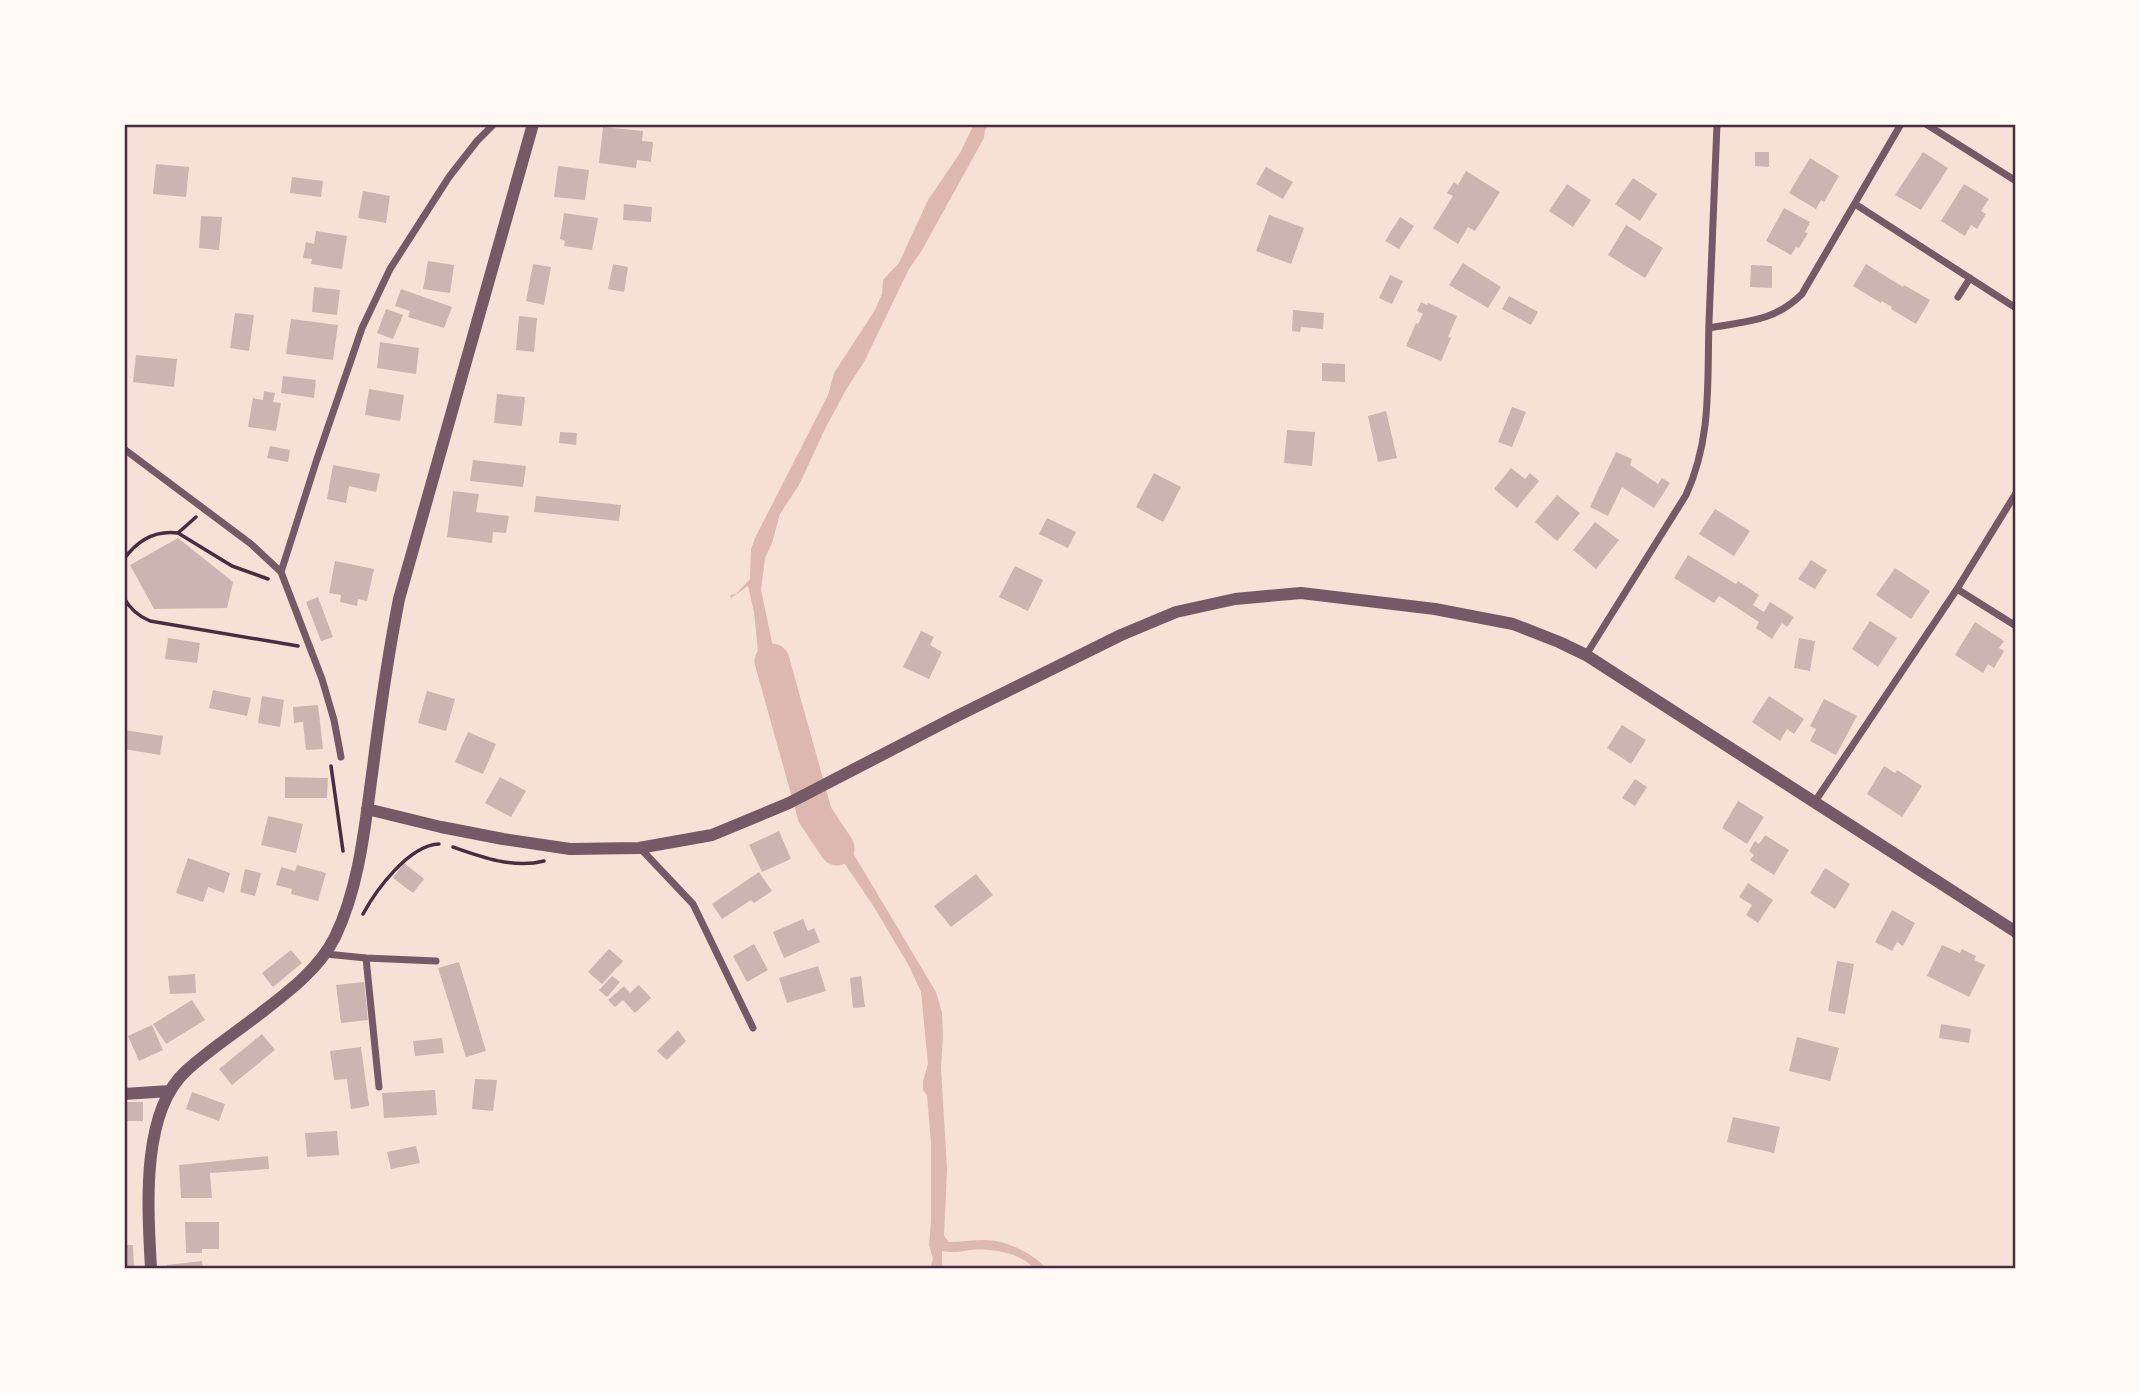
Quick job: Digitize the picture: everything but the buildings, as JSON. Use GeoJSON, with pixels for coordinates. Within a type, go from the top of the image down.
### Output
{"type":"FeatureCollection","features":[{"type":"Feature","properties":{"kind":"street"},"geometry":{"type":"LineString","coordinates":[[281,572],[317,459],[368,317],[390,269],[449,177],[494,124]]}},
{"type":"Feature","properties":{"kind":"street"},"geometry":{"type":"LineString","coordinates":[[151,1269],[149,1200],[152,1152],[159,1120],[170,1091],[185,1072],[277,1001],[312,970],[326,954],[348,907],[367,808],[386,666],[398,600],[533,124]]}},
{"type":"Feature","properties":{"kind":"street"},"geometry":{"type":"LineString","coordinates":[[1586,655],[1686,495],[1701,454],[1708,408],[1717,124]]}},
{"type":"Feature","properties":{"kind":"street"},"geometry":{"type":"LineString","coordinates":[[1709,328],[1771,316],[1788,308],[1802,294],[1901,124]]}},
{"type":"Feature","properties":{"kind":"street"},"geometry":{"type":"LineString","coordinates":[[1926,124],[2016,181]]}},
{"type":"Feature","properties":{"kind":"street"},"geometry":{"type":"LineString","coordinates":[[1855,204],[2015,305]]}},
{"type":"Feature","properties":{"kind":"street"},"geometry":{"type":"LineString","coordinates":[[1958,297],[1970,278]]}},
{"type":"Feature","properties":{"kind":"street"},"geometry":{"type":"LineString","coordinates":[[124,449],[251,544],[281,572],[322,679],[341,757]]}},
{"type":"Feature","properties":{"kind":"street"},"geometry":{"type":"LineString","coordinates":[[1814,803],[1957,589],[2016,493]]}},
{"type":"Feature","properties":{"kind":"street"},"geometry":{"type":"LineString","coordinates":[[1957,589],[2016,626]]}},
{"type":"Feature","properties":{"kind":"street"},"geometry":{"type":"LineString","coordinates":[[367,808],[441,827],[570,849],[639,848],[712,835],[789,803],[1121,635],[1176,612],[1235,599],[1301,593],[1435,609],[1513,624],[1549,637],[1586,655],[2016,932]]}},
{"type":"Feature","properties":{"kind":"street"},"geometry":{"type":"LineString","coordinates":[[639,848],[693,904],[753,1028]]}},
{"type":"Feature","properties":{"kind":"street"},"geometry":{"type":"LineString","coordinates":[[326,954],[436,961]]}},
{"type":"Feature","properties":{"kind":"street"},"geometry":{"type":"LineString","coordinates":[[366,958],[379,1087]]}},
{"type":"Feature","properties":{"kind":"street"},"geometry":{"type":"LineString","coordinates":[[124,1094],[170,1091]]}},
{"type":"Feature","properties":{"kind":"path"},"geometry":{"type":"LineString","coordinates":[[178,533],[205,509]]}},
{"type":"Feature","properties":{"kind":"path"},"geometry":{"type":"LineString","coordinates":[[124,559],[139,542],[148,537],[178,533],[232,566],[274,581]]}},
{"type":"Feature","properties":{"kind":"path"},"geometry":{"type":"LineString","coordinates":[[124,598],[136,613],[150,621],[300,646]]}},
{"type":"Feature","properties":{"kind":"path"},"geometry":{"type":"LineString","coordinates":[[329,758],[343,842],[343,861]]}},
{"type":"Feature","properties":{"kind":"path"},"geometry":{"type":"LineString","coordinates":[[361,918],[374,896],[405,859],[432,844],[444,844],[484,858],[532,865],[545,861]]}},
{"type":"Feature","properties":{"kind":"shaded area"},"geometry":{"type":"Polygon","coordinates":[[[974,124],[989,124],[984,138],[909,269],[864,362],[825,429],[799,485],[780,514],[765,558],[761,590],[781,685],[794,703],[769,708],[748,586],[731,598],[730,595],[736,594],[750,579],[751,549],[755,538],[828,395],[834,373],[875,310],[882,294],[883,280],[899,263],[928,200],[960,153],[974,124]]]}},
{"type":"Feature","properties":{"kind":"shaded area"},"geometry":{"type":"Polygon","coordinates":[[[798,722],[813,766],[787,779],[775,727],[798,722]]]}},
{"type":"Feature","properties":{"kind":"shaded area"},"geometry":{"type":"Polygon","coordinates":[[[818,804],[850,848],[936,992],[942,1012],[941,1068],[947,1169],[944,1236],[949,1242],[1000,1242],[1026,1253],[1047,1269],[1034,1269],[1028,1263],[1005,1252],[978,1250],[942,1251],[942,1269],[930,1269],[933,1259],[929,1245],[931,1143],[927,1095],[923,1090],[928,1064],[921,992],[874,907],[808,809],[818,804]]]}},
{"type":"Feature","properties":{"kind":"waterway"},"geometry":{"type":"LineString","coordinates":[[772,661],[815,815],[837,848]]}}]}
